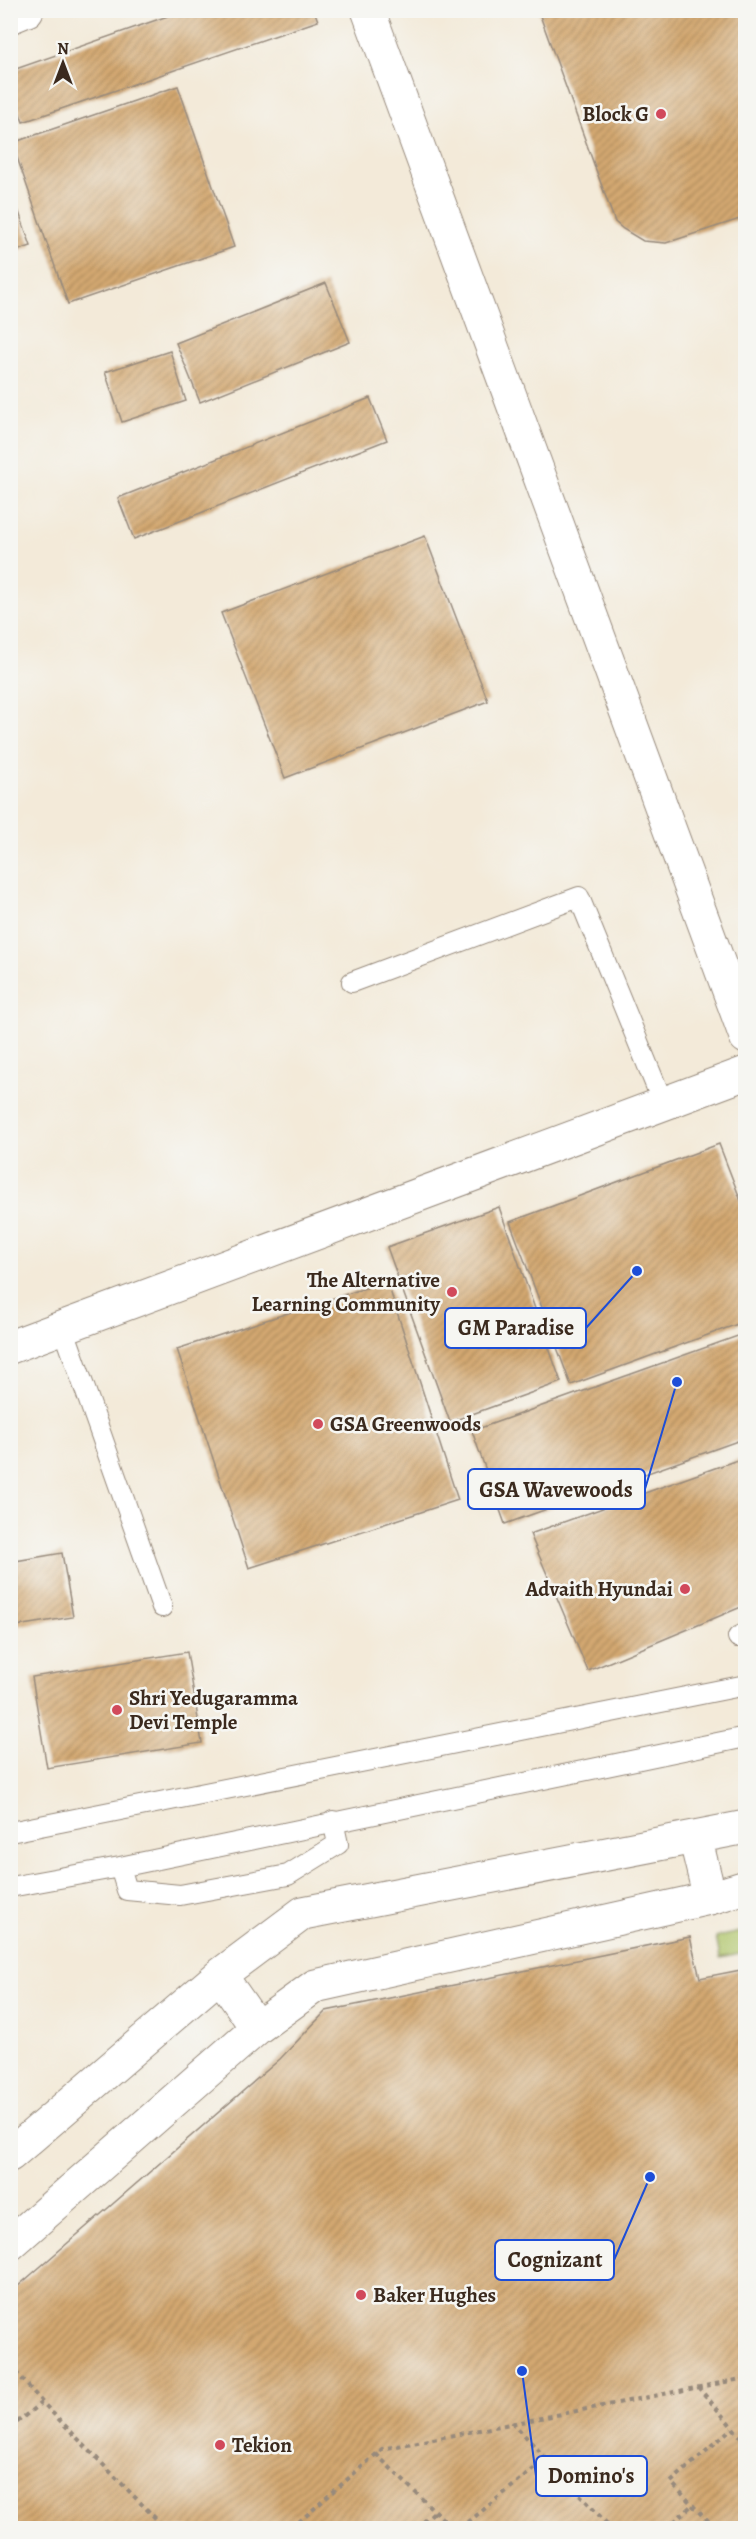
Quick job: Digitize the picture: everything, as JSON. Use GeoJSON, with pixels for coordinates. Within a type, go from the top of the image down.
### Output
{"type":"FeatureCollection","features":[{"type":"Feature","properties":{"kind":"street"},"geometry":{"type":"LineString","coordinates":[[10,17],[27,10]]}},
{"type":"Feature","properties":{"kind":"street"},"geometry":{"type":"LineString","coordinates":[[368,10],[746,1037]]}},
{"type":"Feature","properties":{"kind":"street"},"geometry":{"type":"LineString","coordinates":[[10,1347],[746,1073]]}},
{"type":"Feature","properties":{"kind":"street"},"geometry":{"type":"LineString","coordinates":[[10,2155],[220,1975],[303,1913],[746,1827]]}},
{"type":"Feature","properties":{"kind":"street"},"geometry":{"type":"LineString","coordinates":[[695,1837],[710,1898]]}},
{"type":"Feature","properties":{"kind":"street"},"geometry":{"type":"LineString","coordinates":[[10,2244],[257,2028],[315,1986],[710,1898],[746,1887]]}},
{"type":"Feature","properties":{"kind":"street"},"geometry":{"type":"LineString","coordinates":[[220,1975],[257,2028]]}},
{"type":"Feature","properties":{"kind":"lane"},"geometry":{"type":"LineString","coordinates":[[352,982],[579,897],[663,1103]]}},
{"type":"Feature","properties":{"kind":"lane"},"geometry":{"type":"LineString","coordinates":[[63,1327],[162,1607]]}},
{"type":"Feature","properties":{"kind":"lane"},"geometry":{"type":"LineString","coordinates":[[10,1832],[746,1686]]}},
{"type":"Feature","properties":{"kind":"lane"},"geometry":{"type":"LineString","coordinates":[[10,1887],[120,1867],[746,1737]]}},
{"type":"Feature","properties":{"kind":"lane"},"geometry":{"type":"LineString","coordinates":[[120,1867],[127,1890],[180,1895],[288,1875],[338,1844],[333,1821]]}},
{"type":"Feature","properties":{"kind":"path"},"geometry":{"type":"LineString","coordinates":[[10,2365],[42,2402],[165,2529]]}},
{"type":"Feature","properties":{"kind":"path"},"geometry":{"type":"LineString","coordinates":[[294,2528],[382,2449],[746,2378]]}},
{"type":"Feature","properties":{"kind":"path"},"geometry":{"type":"LineString","coordinates":[[698,2388],[746,2443]]}},
{"type":"Feature","properties":{"kind":"path"},"geometry":{"type":"LineString","coordinates":[[10,2428],[42,2402]]}},
{"type":"Feature","properties":{"kind":"path"},"geometry":{"type":"LineString","coordinates":[[512,2422],[611,2529]]}},
{"type":"Feature","properties":{"kind":"path"},"geometry":{"type":"LineString","coordinates":[[714,2529],[671,2482],[732,2428]]}},
{"type":"Feature","properties":{"kind":"path"},"geometry":{"type":"LineString","coordinates":[[376,2454],[452,2529]]}},
{"type":"Feature","properties":{"kind":"path"},"geometry":{"type":"LineString","coordinates":[[461,2529],[546,2458]]}},
{"type":"Feature","properties":{"kind":"path"},"geometry":{"type":"LineString","coordinates":[[667,2529],[692,2505]]}},
{"type":"Feature","properties":{"kind":"path"},"geometry":{"type":"LineString","coordinates":[[417,2529],[434,2512]]}},
{"type":"Feature","properties":{"kind":"green space"},"geometry":{"type":"Polygon","coordinates":[[[745,1931],[745,1953],[720,1958],[716,1937],[745,1931]]]}},
{"type":"Feature","properties":{"kind":"building"},"geometry":{"type":"Polygon","coordinates":[[[185,10],[314,10],[318,21],[23,122],[10,87],[10,71],[185,10]]]}},
{"type":"Feature","properties":{"kind":"building","name":"Block G"},"geometry":{"type":"Polygon","coordinates":[[[538,10],[746,10],[746,217],[666,243],[643,241],[615,222],[538,10]]]}},
{"type":"Feature","properties":{"kind":"building"},"geometry":{"type":"Polygon","coordinates":[[[178,86],[234,247],[68,304],[12,143],[178,86]]]}},
{"type":"Feature","properties":{"kind":"building"},"geometry":{"type":"Polygon","coordinates":[[[10,187],[31,246],[10,253],[10,187]]]}},
{"type":"Feature","properties":{"kind":"building"},"geometry":{"type":"Polygon","coordinates":[[[326,283],[350,342],[200,402],[176,343],[326,283]]]}},
{"type":"Feature","properties":{"kind":"building"},"geometry":{"type":"Polygon","coordinates":[[[170,351],[186,401],[122,422],[105,372],[170,351]]]}},
{"type":"Feature","properties":{"kind":"building"},"geometry":{"type":"Polygon","coordinates":[[[370,398],[387,440],[134,539],[118,498],[370,398]]]}},
{"type":"Feature","properties":{"kind":"building"},"geometry":{"type":"Polygon","coordinates":[[[425,536],[488,701],[285,778],[221,613],[425,536]]]}},
{"type":"Feature","properties":{"kind":"building"},"geometry":{"type":"Polygon","coordinates":[[[719,1144],[746,1214],[746,1321],[571,1385],[510,1222],[719,1144]]]}},
{"type":"Feature","properties":{"kind":"building"},"geometry":{"type":"Polygon","coordinates":[[[499,1207],[561,1382],[450,1422],[387,1247],[499,1207]]]}},
{"type":"Feature","properties":{"kind":"building","name":"GSA Greenwoods"},"geometry":{"type":"Polygon","coordinates":[[[387,1281],[458,1500],[249,1568],[177,1349],[387,1281]]]}},
{"type":"Feature","properties":{"kind":"building"},"geometry":{"type":"Polygon","coordinates":[[[746,1333],[746,1438],[505,1524],[472,1431],[746,1333]]]}},
{"type":"Feature","properties":{"kind":"building"},"geometry":{"type":"Polygon","coordinates":[[[743,1458],[746,1464],[746,1605],[588,1671],[530,1534],[743,1458]]]}},
{"type":"Feature","properties":{"kind":"building"},"geometry":{"type":"Polygon","coordinates":[[[62,1553],[73,1617],[10,1627],[10,1562],[62,1553]]]}},
{"type":"Feature","properties":{"kind":"building","name":"Shri Yedugaramma Devi Temple"},"geometry":{"type":"Polygon","coordinates":[[[187,1652],[202,1743],[47,1768],[32,1677],[187,1652]]]}},
{"type":"Feature","properties":{"kind":"building"},"geometry":{"type":"Polygon","coordinates":[[[690,1937],[700,1978],[746,1969],[746,2528],[10,2528],[10,2293],[280,2059],[326,2011],[690,1937]]]}},
{"type":"Feature","properties":{"kind":"place","name":"Block G"},"geometry":{"type":"Point","coordinates":[661,114]}},
{"type":"Feature","properties":{"kind":"place","name":"GM Paradise"},"geometry":{"type":"Point","coordinates":[637,1271]}},
{"type":"Feature","properties":{"kind":"place","name":"The Alternative Learning Community"},"geometry":{"type":"Point","coordinates":[452,1292]}},
{"type":"Feature","properties":{"kind":"place","name":"GSA Wavewoods"},"geometry":{"type":"Point","coordinates":[677,1382]}},
{"type":"Feature","properties":{"kind":"place","name":"GSA Greenwoods"},"geometry":{"type":"Point","coordinates":[318,1424]}},
{"type":"Feature","properties":{"kind":"place","name":"Advaith Hyundai"},"geometry":{"type":"Point","coordinates":[685,1589]}},
{"type":"Feature","properties":{"kind":"place","name":"Shri Yedugaramma Devi Temple"},"geometry":{"type":"Point","coordinates":[117,1710]}},
{"type":"Feature","properties":{"kind":"place","name":"Cognizant"},"geometry":{"type":"Point","coordinates":[650,2177]}},
{"type":"Feature","properties":{"kind":"place","name":"Baker Hughes"},"geometry":{"type":"Point","coordinates":[361,2295]}},
{"type":"Feature","properties":{"kind":"place","name":"Domino's"},"geometry":{"type":"Point","coordinates":[522,2371]}},
{"type":"Feature","properties":{"kind":"place","name":"Tekion"},"geometry":{"type":"Point","coordinates":[220,2445]}}]}
